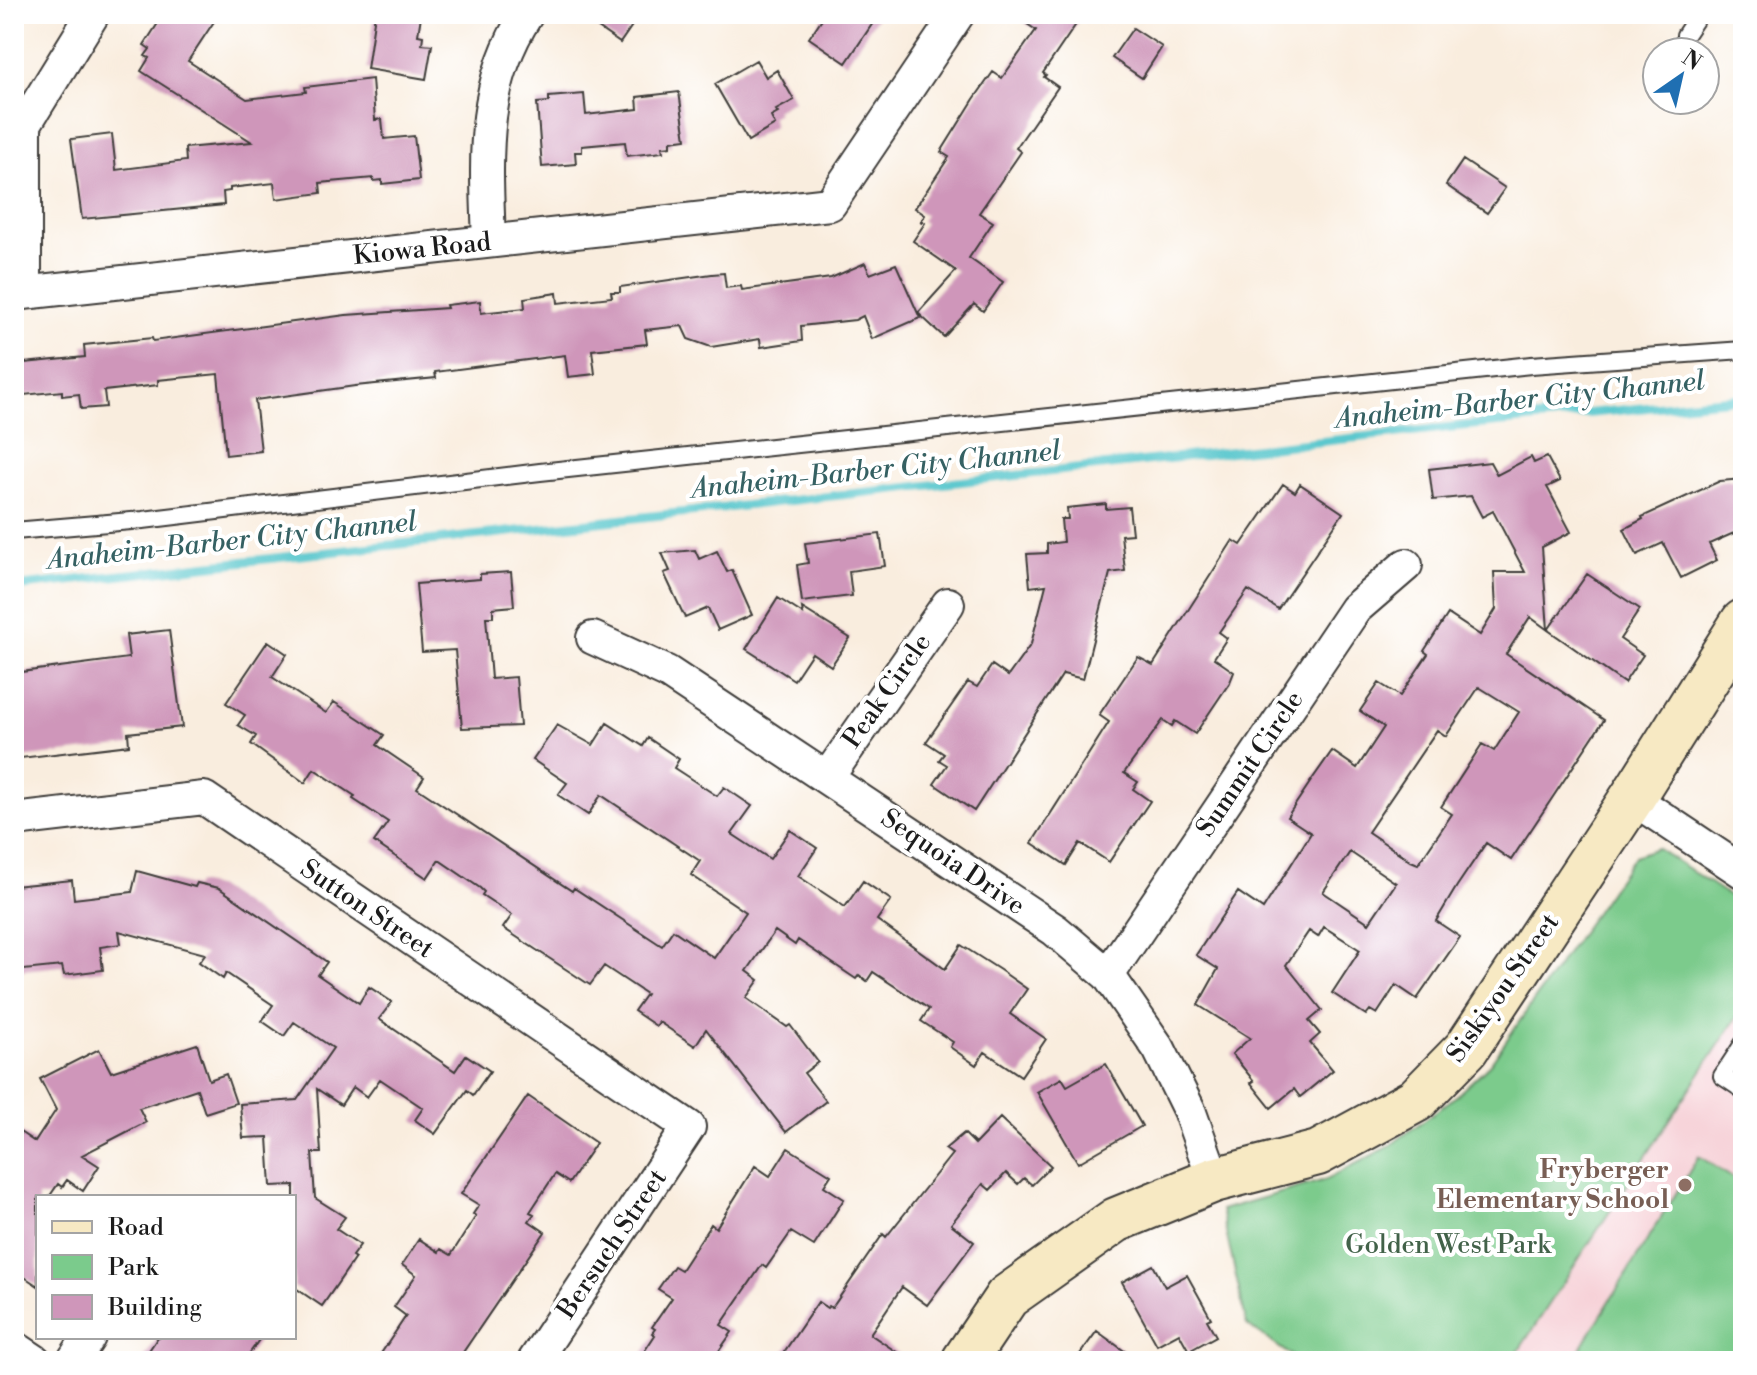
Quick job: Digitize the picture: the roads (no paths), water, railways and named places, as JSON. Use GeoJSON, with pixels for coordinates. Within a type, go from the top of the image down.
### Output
{"type":"FeatureCollection","features":[{"type":"Feature","properties":{"kind":"street"},"geometry":{"type":"LineString","coordinates":[[20,294],[25,124],[93,14]]}},
{"type":"Feature","properties":{"kind":"street"},"geometry":{"type":"LineString","coordinates":[[489,241],[486,139],[492,99],[502,61],[527,14]]}},
{"type":"Feature","properties":{"kind":"street","name":"Kiowa Road"},"geometry":{"type":"LineString","coordinates":[[20,294],[830,204],[958,14]]}},
{"type":"Feature","properties":{"kind":"street","name":"Summit Circle"},"geometry":{"type":"LineString","coordinates":[[1108,975],[1355,609],[1406,565]]}},
{"type":"Feature","properties":{"kind":"street","name":"Peak Circle"},"geometry":{"type":"LineString","coordinates":[[827,778],[948,604]]}},
{"type":"Feature","properties":{"kind":"street","name":"Siskiyou Street"},"geometry":{"type":"LineString","coordinates":[[964,1361],[1007,1297],[1116,1220],[1214,1180],[1318,1153],[1416,1100],[1466,1049],[1632,798],[1743,622]]}},
{"type":"Feature","properties":{"kind":"street","name":"Sequoia Drive"},"geometry":{"type":"LineString","coordinates":[[593,638],[667,672],[1055,930],[1108,975],[1159,1049],[1189,1110],[1214,1180]]}},
{"type":"Feature","properties":{"kind":"street","name":"Sutton Street"},"geometry":{"type":"LineString","coordinates":[[14,820],[204,798],[689,1127]]}},
{"type":"Feature","properties":{"kind":"street"},"geometry":{"type":"LineString","coordinates":[[1632,798],[1743,872]]}},
{"type":"Feature","properties":{"kind":"street","name":"Bersuch Street"},"geometry":{"type":"LineString","coordinates":[[534,1361],[689,1127]]}},
{"type":"Feature","properties":{"kind":"street"},"geometry":{"type":"LineString","coordinates":[[73,1361],[88,1339]]}},
{"type":"Feature","properties":{"kind":"street"},"geometry":{"type":"LineString","coordinates":[[14,1347],[35,1361]]}},
{"type":"Feature","properties":{"kind":"lane"},"geometry":{"type":"LineString","coordinates":[[1685,35],[1699,14]]}},
{"type":"Feature","properties":{"kind":"lane"},"geometry":{"type":"LineString","coordinates":[[14,531],[143,520],[540,472],[1531,365],[1743,350]]}},
{"type":"Feature","properties":{"kind":"lane"},"geometry":{"type":"LineString","coordinates":[[1743,1044],[1722,1076],[1743,1090]]}},
{"type":"Feature","properties":{"kind":"waterway","name":"Anaheim-Barber City Channel"},"geometry":{"type":"LineString","coordinates":[[14,587],[1452,427],[1743,398]]}},
{"type":"Feature","properties":{"kind":"place","name":"Fryberger Elementary School"},"geometry":{"type":"Point","coordinates":[1685,1185]}},
{"type":"Feature","properties":{"kind":"park label","name":"Golden West Park"},"geometry":{"type":"Point","coordinates":[1448,1245]}}]}
